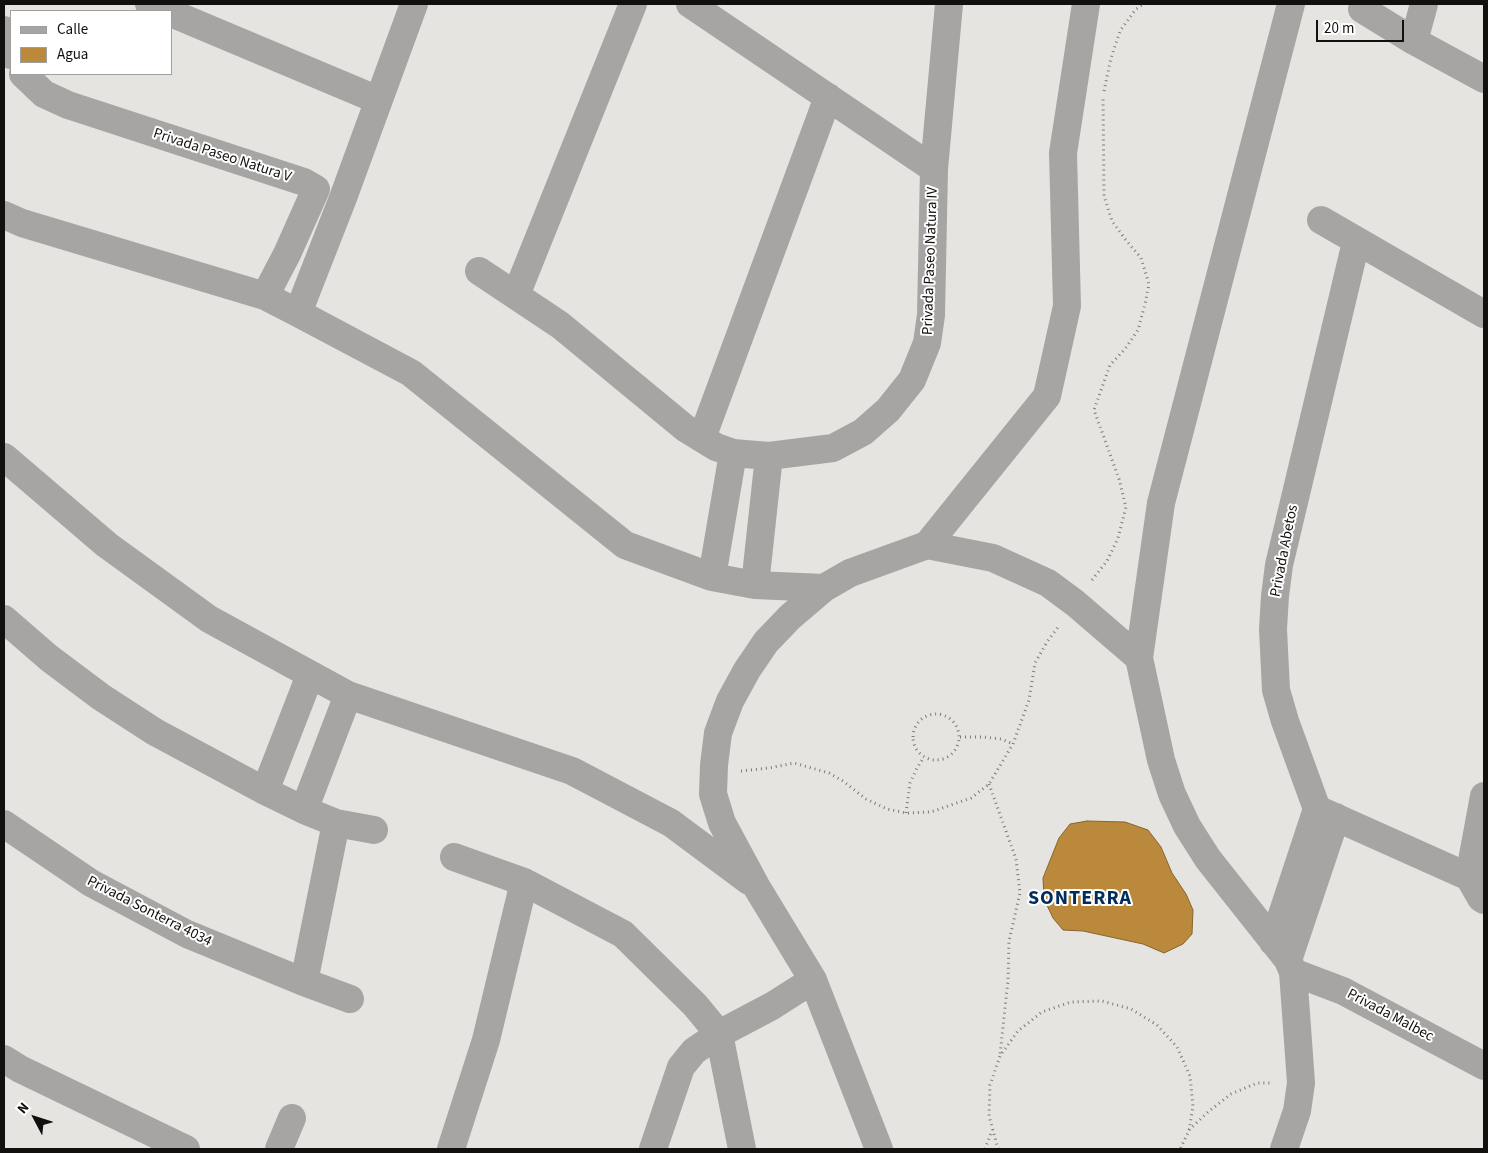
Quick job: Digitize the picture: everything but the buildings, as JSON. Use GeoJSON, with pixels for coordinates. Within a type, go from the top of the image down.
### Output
{"type":"FeatureCollection","features":[{"type":"Feature","properties":{"kind":"street"},"geometry":{"type":"LineString","coordinates":[[149,4],[164,10]]}},
{"type":"Feature","properties":{"kind":"street"},"geometry":{"type":"LineString","coordinates":[[298,313],[343,198],[414,4]]}},
{"type":"Feature","properties":{"kind":"street"},"geometry":{"type":"LineString","coordinates":[[516,295],[633,4]]}},
{"type":"Feature","properties":{"kind":"street","name":"Privada Paseo Natura IV"},"geometry":{"type":"LineString","coordinates":[[690,4],[934,169]]}},
{"type":"Feature","properties":{"kind":"street","name":"Privada Paseo Natura IV"},"geometry":{"type":"LineString","coordinates":[[733,453],[769,456],[833,448],[863,432],[888,410],[912,380],[928,343],[931,315],[934,169],[949,4]]}},
{"type":"Feature","properties":{"kind":"street"},"geometry":{"type":"LineString","coordinates":[[927,545],[1046,396],[1067,306],[1063,153],[1086,4]]}},
{"type":"Feature","properties":{"kind":"street"},"geometry":{"type":"LineString","coordinates":[[1284,958],[1208,860],[1187,826],[1172,794],[1161,760],[1139,658],[1162,503],[1291,4]]}},
{"type":"Feature","properties":{"kind":"street"},"geometry":{"type":"LineString","coordinates":[[1414,41],[1424,4]]}},
{"type":"Feature","properties":{"kind":"street"},"geometry":{"type":"LineString","coordinates":[[1362,9],[1414,41],[1484,79]]}},
{"type":"Feature","properties":{"kind":"street"},"geometry":{"type":"LineString","coordinates":[[172,13],[378,100]]}},
{"type":"Feature","properties":{"kind":"street"},"geometry":{"type":"LineString","coordinates":[[4,30],[10,51]]}},
{"type":"Feature","properties":{"kind":"street","name":"Privada Paseo Natura V"},"geometry":{"type":"LineString","coordinates":[[24,75],[44,94],[68,105],[304,182],[316,189],[343,198]]}},
{"type":"Feature","properties":{"kind":"street"},"geometry":{"type":"LineString","coordinates":[[702,438],[828,98]]}},
{"type":"Feature","properties":{"kind":"street"},"geometry":{"type":"LineString","coordinates":[[265,296],[291,245],[316,189]]}},
{"type":"Feature","properties":{"kind":"street"},"geometry":{"type":"LineString","coordinates":[[4,215],[22,223],[265,296],[412,373],[625,545],[712,577],[755,585],[824,588]]}},
{"type":"Feature","properties":{"kind":"street"},"geometry":{"type":"LineString","coordinates":[[1320,220],[1484,314]]}},
{"type":"Feature","properties":{"kind":"street","name":"Privada Abetos"},"geometry":{"type":"LineString","coordinates":[[1327,813],[1285,721],[1276,690],[1273,628],[1279,565],[1356,242]]}},
{"type":"Feature","properties":{"kind":"street"},"geometry":{"type":"LineString","coordinates":[[479,272],[560,325],[685,428],[716,447],[733,453],[712,577]]}},
{"type":"Feature","properties":{"kind":"street"},"geometry":{"type":"LineString","coordinates":[[755,585],[769,456]]}},
{"type":"Feature","properties":{"kind":"street"},"geometry":{"type":"LineString","coordinates":[[4,457],[107,545],[209,619],[348,695],[572,771],[671,823],[756,886]]}},
{"type":"Feature","properties":{"kind":"street"},"geometry":{"type":"LineString","coordinates":[[879,1149],[813,980],[756,886],[722,823],[713,794],[713,773],[718,734],[730,701],[747,670],[766,642],[790,617],[824,588],[850,573],[927,545],[993,558],[1048,583],[1075,603],[1139,658]]}},
{"type":"Feature","properties":{"kind":"street"},"geometry":{"type":"LineString","coordinates":[[4,619],[49,658],[101,697],[155,732],[264,791],[304,810],[336,823],[374,830]]}},
{"type":"Feature","properties":{"kind":"street"},"geometry":{"type":"LineString","coordinates":[[264,791],[310,675]]}},
{"type":"Feature","properties":{"kind":"street"},"geometry":{"type":"LineString","coordinates":[[304,810],[348,695]]}},
{"type":"Feature","properties":{"kind":"street"},"geometry":{"type":"LineString","coordinates":[[1469,877],[1484,796]]}},
{"type":"Feature","properties":{"kind":"street"},"geometry":{"type":"LineString","coordinates":[[1284,1149],[1297,1111],[1301,1083],[1284,958],[1327,813],[1469,877],[1484,900]]}},
{"type":"Feature","properties":{"kind":"street"},"geometry":{"type":"LineString","coordinates":[[304,982],[336,823]]}},
{"type":"Feature","properties":{"kind":"street","name":"Privada Sonterra 4034"},"geometry":{"type":"LineString","coordinates":[[4,824],[91,883],[187,934],[350,999]]}},
{"type":"Feature","properties":{"kind":"street"},"geometry":{"type":"LineString","coordinates":[[454,857],[524,882],[623,934],[695,1006],[719,1034],[742,1149]]}},
{"type":"Feature","properties":{"kind":"street"},"geometry":{"type":"LineString","coordinates":[[451,1149],[486,1040],[524,882]]}},
{"type":"Feature","properties":{"kind":"street","name":"Privada Malbec"},"geometry":{"type":"LineString","coordinates":[[1284,958],[1484,1066]]}},
{"type":"Feature","properties":{"kind":"street"},"geometry":{"type":"LineString","coordinates":[[653,1149],[681,1066],[694,1051],[719,1034],[772,1006],[813,980]]}},
{"type":"Feature","properties":{"kind":"street"},"geometry":{"type":"LineString","coordinates":[[4,1059],[20,1069],[186,1149]]}},
{"type":"Feature","properties":{"kind":"street"},"geometry":{"type":"LineString","coordinates":[[279,1149],[292,1118]]}},
{"type":"Feature","properties":{"kind":"path"},"geometry":{"type":"LineString","coordinates":[[713,773],[769,768],[794,763],[828,772],[866,799],[886,809],[906,813],[931,812],[972,798],[990,784],[1013,744],[1029,700],[1036,663],[1047,642],[1107,561],[1118,538],[1126,507],[1116,471],[1094,410],[1110,365],[1125,349],[1138,330],[1149,284],[1141,258],[1112,221],[1104,196],[1103,98],[1111,58],[1120,31],[1136,8],[1144,4]]}},
{"type":"Feature","properties":{"kind":"path"},"geometry":{"type":"LineString","coordinates":[[934,714],[943,715],[952,720],[958,727],[960,737],[957,748],[948,757],[936,761],[924,758],[917,751],[913,742],[913,732],[917,724],[925,717],[934,714]]}},
{"type":"Feature","properties":{"kind":"path"},"geometry":{"type":"LineString","coordinates":[[960,737],[992,738],[1013,744]]}},
{"type":"Feature","properties":{"kind":"path"},"geometry":{"type":"LineString","coordinates":[[906,813],[910,783],[924,758]]}},
{"type":"Feature","properties":{"kind":"path"},"geometry":{"type":"LineString","coordinates":[[990,784],[1016,859],[1020,893],[1009,941],[1008,980],[1000,1056],[990,1085],[988,1116],[1000,1149]]}},
{"type":"Feature","properties":{"kind":"path"},"geometry":{"type":"LineString","coordinates":[[1000,1056],[1018,1031],[1042,1012],[1071,1002],[1102,1001],[1131,1009],[1157,1025],[1177,1048],[1190,1076],[1193,1106],[1189,1131],[1180,1149]]}},
{"type":"Feature","properties":{"kind":"path"},"geometry":{"type":"LineString","coordinates":[[1189,1131],[1230,1094],[1258,1083],[1301,1083]]}},
{"type":"Feature","properties":{"kind":"path"},"geometry":{"type":"LineString","coordinates":[[985,1149],[992,1129]]}},
{"type":"Feature","properties":{"kind":"water"},"geometry":{"type":"Polygon","coordinates":[[[1087,821],[1125,822],[1148,830],[1161,847],[1172,873],[1186,894],[1193,910],[1192,934],[1183,944],[1164,953],[1143,944],[1083,931],[1063,930],[1053,918],[1044,899],[1043,878],[1059,838],[1070,824],[1087,821]]]}},
{"type":"Feature","properties":{"kind":"district","name":"SONTERRA"},"geometry":{"type":"Point","coordinates":[1080,900]}}]}
